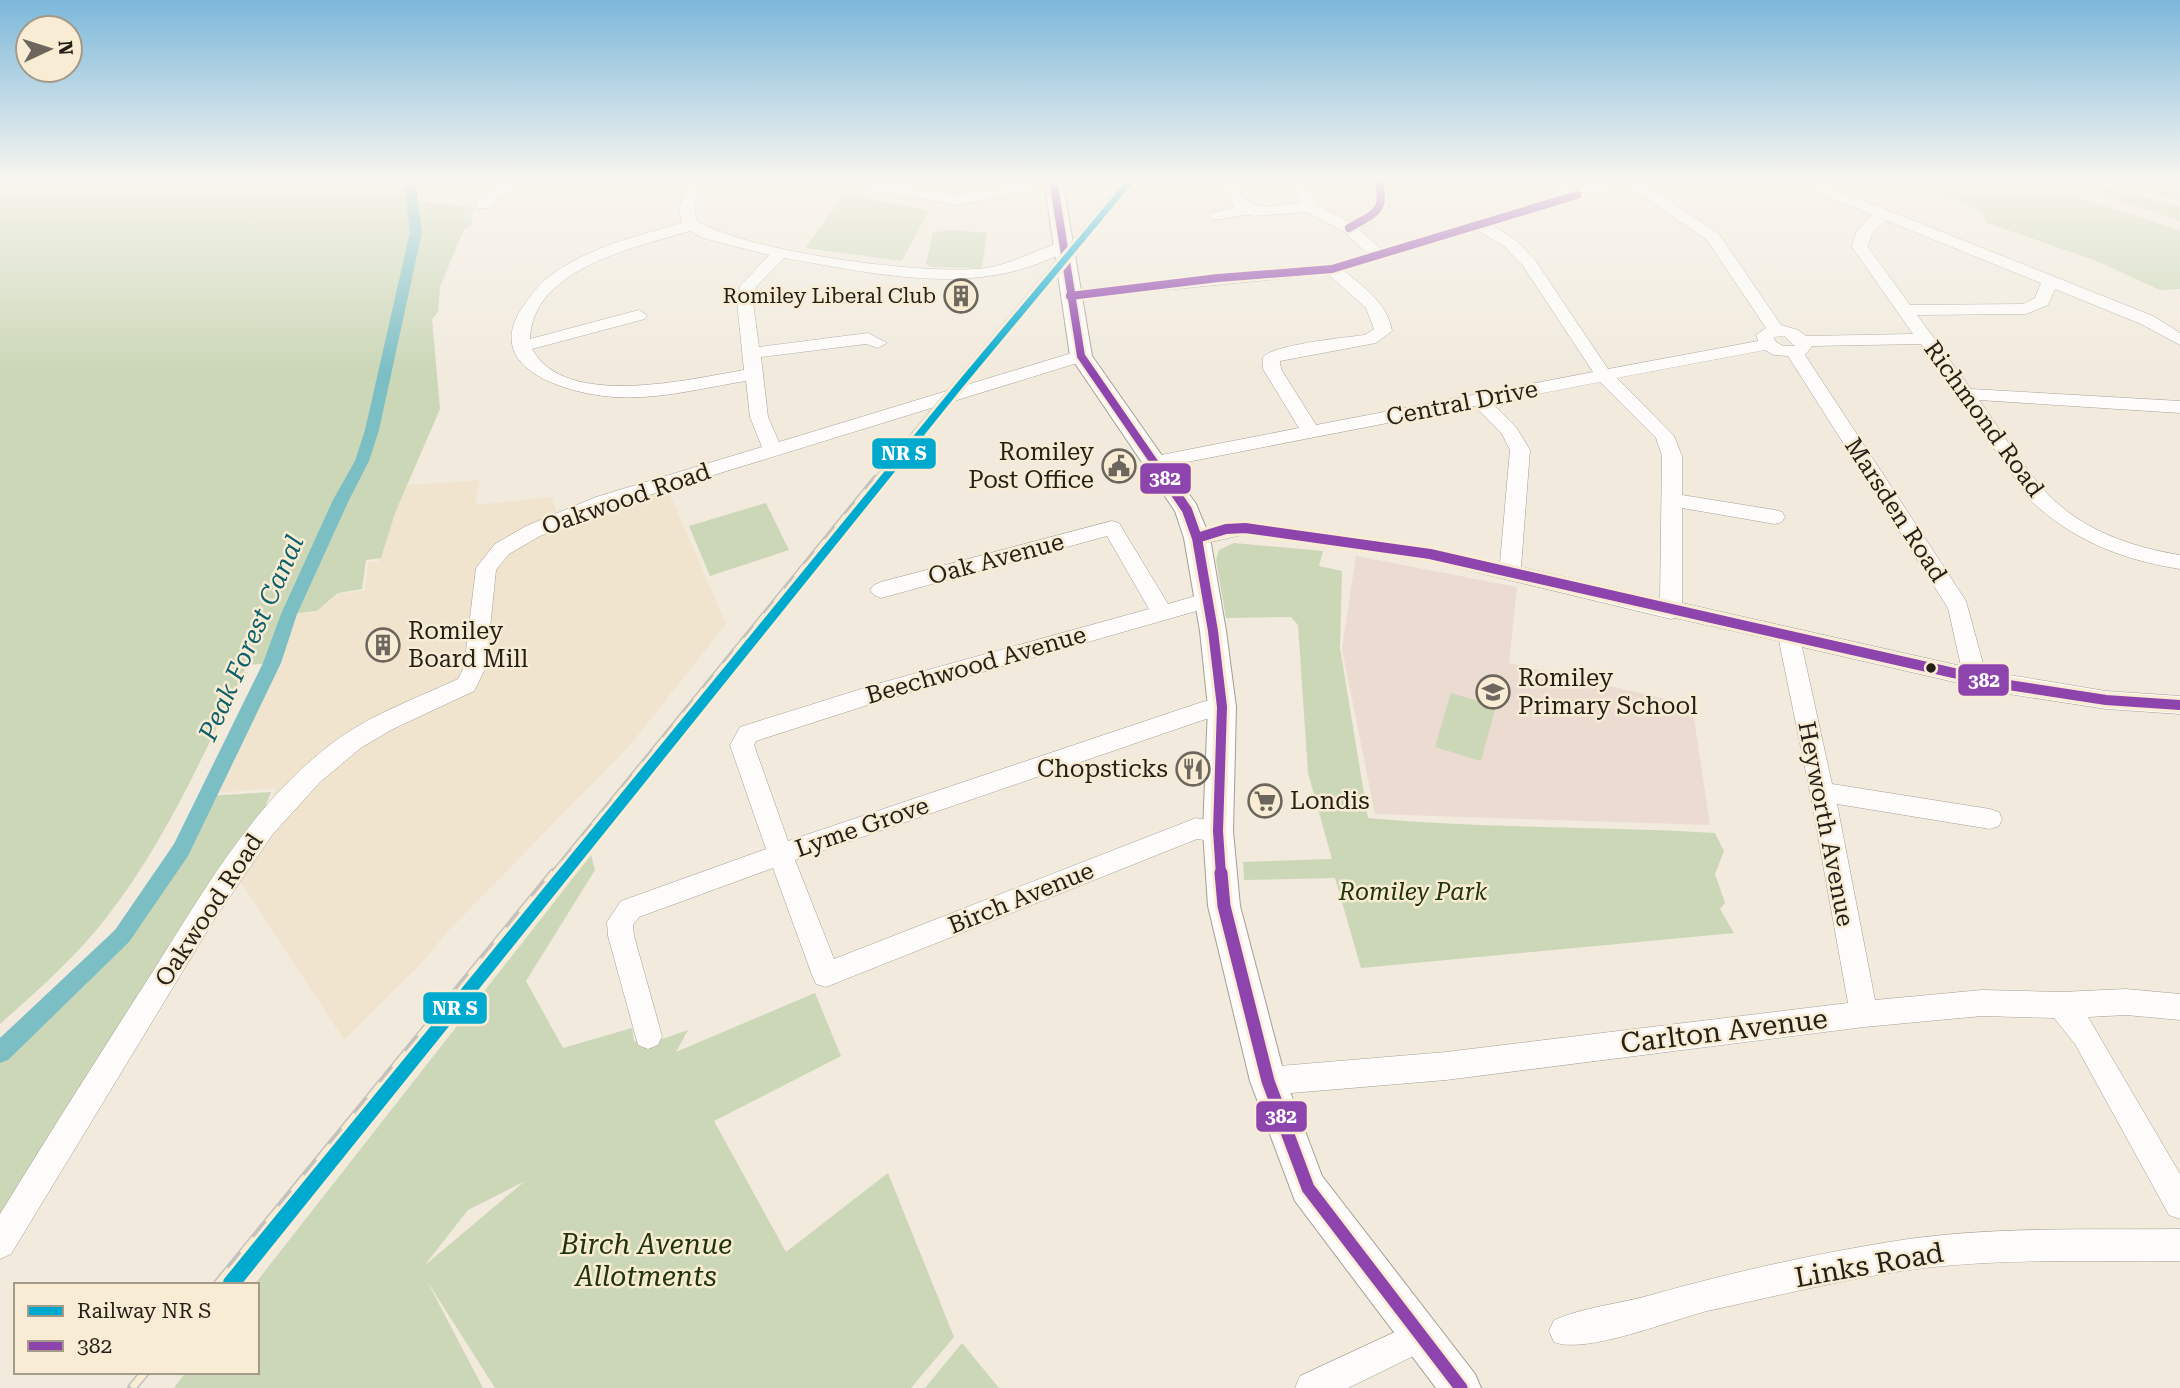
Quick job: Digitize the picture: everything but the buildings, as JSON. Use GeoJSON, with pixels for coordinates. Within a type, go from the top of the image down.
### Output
{"type":"FeatureCollection","features":[{"type":"Feature","properties":{"kind":"main road"},"geometry":{"type":"LineString","coordinates":[[1062,244],[1082,356],[1106,395],[1156,462],[1187,510],[1198,538],[1222,707],[1218,831],[1220,873],[1228,930],[1268,1081],[1308,1188],[1461,1388]]}},
{"type":"Feature","properties":{"kind":"street"},"geometry":{"type":"LineString","coordinates":[[635,244],[592,258],[563,273],[540,293],[528,311],[521,333],[522,346],[534,365],[548,375],[596,390],[635,391],[754,374]]}},
{"type":"Feature","properties":{"kind":"street"},"geometry":{"type":"LineString","coordinates":[[744,244],[779,253],[939,275],[1013,269],[1062,247]]}},
{"type":"Feature","properties":{"kind":"street"},"geometry":{"type":"LineString","coordinates":[[1366,244],[1378,255]]}},
{"type":"Feature","properties":{"kind":"street"},"geometry":{"type":"LineString","coordinates":[[1070,296],[1218,278],[1332,269],[1417,244]]}},
{"type":"Feature","properties":{"kind":"street"},"geometry":{"type":"LineString","coordinates":[[1511,244],[1529,263],[1604,376],[1665,436],[1672,456],[1671,611]]}},
{"type":"Feature","properties":{"kind":"street"},"geometry":{"type":"LineString","coordinates":[[1717,244],[1772,337],[1792,333],[1799,347],[1926,339]]}},
{"type":"Feature","properties":{"kind":"street","name":"Richmond Road"},"geometry":{"type":"LineString","coordinates":[[1861,244],[1860,247],[2038,496],[2050,508],[2111,546],[2180,562]]}},
{"type":"Feature","properties":{"kind":"street"},"geometry":{"type":"LineString","coordinates":[[1957,244],[2147,320],[2180,340]]}},
{"type":"Feature","properties":{"kind":"street"},"geometry":{"type":"LineString","coordinates":[[773,450],[759,417],[745,302],[748,286],[779,253]]}},
{"type":"Feature","properties":{"kind":"street"},"geometry":{"type":"LineString","coordinates":[[1310,431],[1272,369],[1271,359],[1279,354],[1370,339],[1383,331],[1381,320],[1371,305],[1332,269]]}},
{"type":"Feature","properties":{"kind":"street"},"geometry":{"type":"LineString","coordinates":[[1905,310],[2026,309],[2042,301],[2050,281]]}},
{"type":"Feature","properties":{"kind":"street"},"geometry":{"type":"LineString","coordinates":[[522,346],[644,313]]}},
{"type":"Feature","properties":{"kind":"street","name":"Central Drive"},"geometry":{"type":"LineString","coordinates":[[1156,462],[1604,376],[1772,337]]}},
{"type":"Feature","properties":{"kind":"street"},"geometry":{"type":"LineString","coordinates":[[751,353],[874,338]]}},
{"type":"Feature","properties":{"kind":"street","name":"Marsden Road"},"geometry":{"type":"LineString","coordinates":[[1799,347],[1958,607],[1975,678]]}},
{"type":"Feature","properties":{"kind":"street","name":"Oakwood Road"},"geometry":{"type":"LineString","coordinates":[[0,1243],[83,1103],[252,839],[292,794],[338,751],[379,724],[466,685],[475,667],[486,568],[502,549],[533,531],[603,502],[1082,356]]}},
{"type":"Feature","properties":{"kind":"street"},"geometry":{"type":"LineString","coordinates":[[1966,394],[2180,407]]}},
{"type":"Feature","properties":{"kind":"street"},"geometry":{"type":"LineString","coordinates":[[1479,400],[1509,431],[1520,450],[1510,572]]}},
{"type":"Feature","properties":{"kind":"street"},"geometry":{"type":"LineString","coordinates":[[1672,500],[1775,517]]}},
{"type":"Feature","properties":{"kind":"street","name":"Oak Avenue"},"geometry":{"type":"LineString","coordinates":[[880,590],[1112,527],[1162,612]]}},
{"type":"Feature","properties":{"kind":"street"},"geometry":{"type":"LineString","coordinates":[[1198,538],[1226,529],[1245,528],[1385,547],[1510,572],[1671,611],[1788,634],[1975,678],[2055,693],[2180,705]]}},
{"type":"Feature","properties":{"kind":"street","name":"Beechwood Avenue"},"geometry":{"type":"LineString","coordinates":[[781,854],[742,745],[748,734],[877,693],[1206,601]]}},
{"type":"Feature","properties":{"kind":"street","name":"Heyworth Avenue"},"geometry":{"type":"LineString","coordinates":[[1788,634],[1822,792],[1864,1014]]}},
{"type":"Feature","properties":{"kind":"street","name":"Lyme Grove"},"geometry":{"type":"LineString","coordinates":[[648,1036],[620,922],[630,909],[781,854],[1202,711],[1222,707]]}},
{"type":"Feature","properties":{"kind":"street"},"geometry":{"type":"LineString","coordinates":[[1822,792],[1990,819]]}},
{"type":"Feature","properties":{"kind":"street","name":"Birch Avenue"},"geometry":{"type":"LineString","coordinates":[[781,854],[826,975],[1196,828],[1218,831]]}},
{"type":"Feature","properties":{"kind":"street","name":"Carlton Avenue"},"geometry":{"type":"LineString","coordinates":[[1268,1081],[1446,1066],[1864,1014],[1982,1003],[2061,1005],[2126,1002],[2180,1007]]}},
{"type":"Feature","properties":{"kind":"street"},"geometry":{"type":"LineString","coordinates":[[2061,1005],[2085,1035],[2180,1205]]}},
{"type":"Feature","properties":{"kind":"street","name":"Links Road"},"geometry":{"type":"LineString","coordinates":[[1565,1331],[1612,1322],[1705,1296],[1890,1257],[1993,1247],[2180,1245]]}},
{"type":"Feature","properties":{"kind":"street"},"geometry":{"type":"LineString","coordinates":[[1312,1388],[1421,1336]]}},
{"type":"Feature","properties":{"kind":"shaded area"},"geometry":{"type":"Polygon","coordinates":[[[479,480],[475,505],[553,497],[558,525],[667,488],[726,624],[631,744],[448,931],[420,965],[344,1040],[237,876],[276,788],[215,793],[279,655],[289,614],[317,612],[339,594],[365,590],[368,562],[378,562],[400,486],[479,480]]]}},
{"type":"Feature","properties":{"kind":"shaded area","name":"Romiley Primary School"},"geometry":{"type":"Polygon","coordinates":[[[1356,556],[1517,587],[1509,663],[1692,705],[1710,825],[1375,814],[1342,649],[1356,556]]]}},
{"type":"Feature","properties":{"kind":"green space"},"geometry":{"type":"Polygon","coordinates":[[[0,244],[458,244],[440,287],[438,312],[432,319],[440,409],[395,513],[381,558],[366,560],[362,589],[338,593],[317,611],[289,614],[272,663],[247,665],[166,827],[128,889],[82,946],[0,1024],[0,244]]]}},
{"type":"Feature","properties":{"kind":"green space"},"geometry":{"type":"Polygon","coordinates":[[[808,244],[911,244],[902,261],[805,248],[808,244]]]}},
{"type":"Feature","properties":{"kind":"green space"},"geometry":{"type":"Polygon","coordinates":[[[931,244],[985,244],[982,268],[931,267],[926,264],[931,244]]]}},
{"type":"Feature","properties":{"kind":"green space"},"geometry":{"type":"Polygon","coordinates":[[[2047,244],[2180,244],[2180,289],[2160,290],[2094,260],[2047,244]]]}},
{"type":"Feature","properties":{"kind":"green space"},"geometry":{"type":"Polygon","coordinates":[[[766,503],[789,550],[710,576],[689,526],[766,503]]]}},
{"type":"Feature","properties":{"kind":"green space","name":"Romiley Park"},"geometry":{"type":"Polygon","coordinates":[[[1234,543],[1323,551],[1319,566],[1342,571],[1340,648],[1368,818],[1455,824],[1715,833],[1724,851],[1715,874],[1725,903],[1720,909],[1734,933],[1361,968],[1335,878],[1244,880],[1243,862],[1332,859],[1308,773],[1298,625],[1291,617],[1226,618],[1216,560],[1219,550],[1234,543]]]}},
{"type":"Feature","properties":{"kind":"green space"},"geometry":{"type":"Polygon","coordinates":[[[1451,693],[1496,706],[1481,761],[1435,747],[1451,693]]]}},
{"type":"Feature","properties":{"kind":"green space"},"geometry":{"type":"Polygon","coordinates":[[[271,792],[252,839],[0,1243],[0,1053],[122,936],[181,850],[209,796],[271,792]]]}},
{"type":"Feature","properties":{"kind":"green space","name":"Birch Avenue Allotments"},"geometry":{"type":"Polygon","coordinates":[[[591,855],[595,870],[526,981],[563,1048],[632,1028],[634,1041],[651,1043],[688,1030],[676,1052],[815,993],[841,1056],[714,1121],[786,1252],[888,1173],[954,1337],[911,1388],[495,1388],[427,1281],[483,1388],[174,1388],[184,1374],[259,1374],[259,1283],[256,1283],[591,855]],[[525,1181],[468,1210],[424,1266],[525,1181]]]}},
{"type":"Feature","properties":{"kind":"green space"},"geometry":{"type":"Polygon","coordinates":[[[962,1343],[999,1388],[925,1388],[962,1343]]]}},
{"type":"Feature","properties":{"kind":"waterway","name":"Peak Forest Canal"},"geometry":{"type":"LineString","coordinates":[[0,1053],[122,936],[181,850],[209,796],[272,663],[289,614],[341,500],[362,461],[372,430],[414,244]]}},
{"type":"Feature","properties":{"kind":"railway"},"geometry":{"type":"LineString","coordinates":[[875,481],[1073,244]]}},
{"type":"Feature","properties":{"kind":"railway"},"geometry":{"type":"LineString","coordinates":[[553,875],[876,479]]}},
{"type":"Feature","properties":{"kind":"railway"},"geometry":{"type":"LineString","coordinates":[[219,1283],[554,873]]}},
{"type":"Feature","properties":{"kind":"railway"},"geometry":{"type":"LineString","coordinates":[[132,1388],[143,1374]]}},
{"type":"Feature","properties":{"kind":"transit line","name":"382"},"geometry":{"type":"LineString","coordinates":[[1063,244],[1081,356],[1187,510],[1197,538],[1213,631],[1222,707],[1218,831],[1224,906],[1268,1081],[1308,1188],[1461,1388]]}},
{"type":"Feature","properties":{"kind":"transit line"},"geometry":{"type":"LineString","coordinates":[[232,1283],[959,386],[1078,244]]}},
{"type":"Feature","properties":{"kind":"transit line","name":"382"},"geometry":{"type":"LineString","coordinates":[[1070,296],[1218,278],[1332,269],[1416,244]]}},
{"type":"Feature","properties":{"kind":"transit line","name":"382"},"geometry":{"type":"LineString","coordinates":[[1197,538],[1226,529],[1245,528],[1430,554],[2002,684],[2106,700],[2180,705]]}},
{"type":"Feature","properties":{"kind":"place","name":"Romiley Liberal Club"},"geometry":{"type":"Point","coordinates":[961,296]}},
{"type":"Feature","properties":{"kind":"place","name":"Romiley Post Office"},"geometry":{"type":"Point","coordinates":[1119,466]}},
{"type":"Feature","properties":{"kind":"place","name":"Romiley Board Mill"},"geometry":{"type":"Point","coordinates":[383,645]}},
{"type":"Feature","properties":{"kind":"place","name":"Romiley Primary School"},"geometry":{"type":"Point","coordinates":[1493,692]}},
{"type":"Feature","properties":{"kind":"place","name":"Chopsticks"},"geometry":{"type":"Point","coordinates":[1193,769]}},
{"type":"Feature","properties":{"kind":"place","name":"Londis"},"geometry":{"type":"Point","coordinates":[1265,801]}}]}
